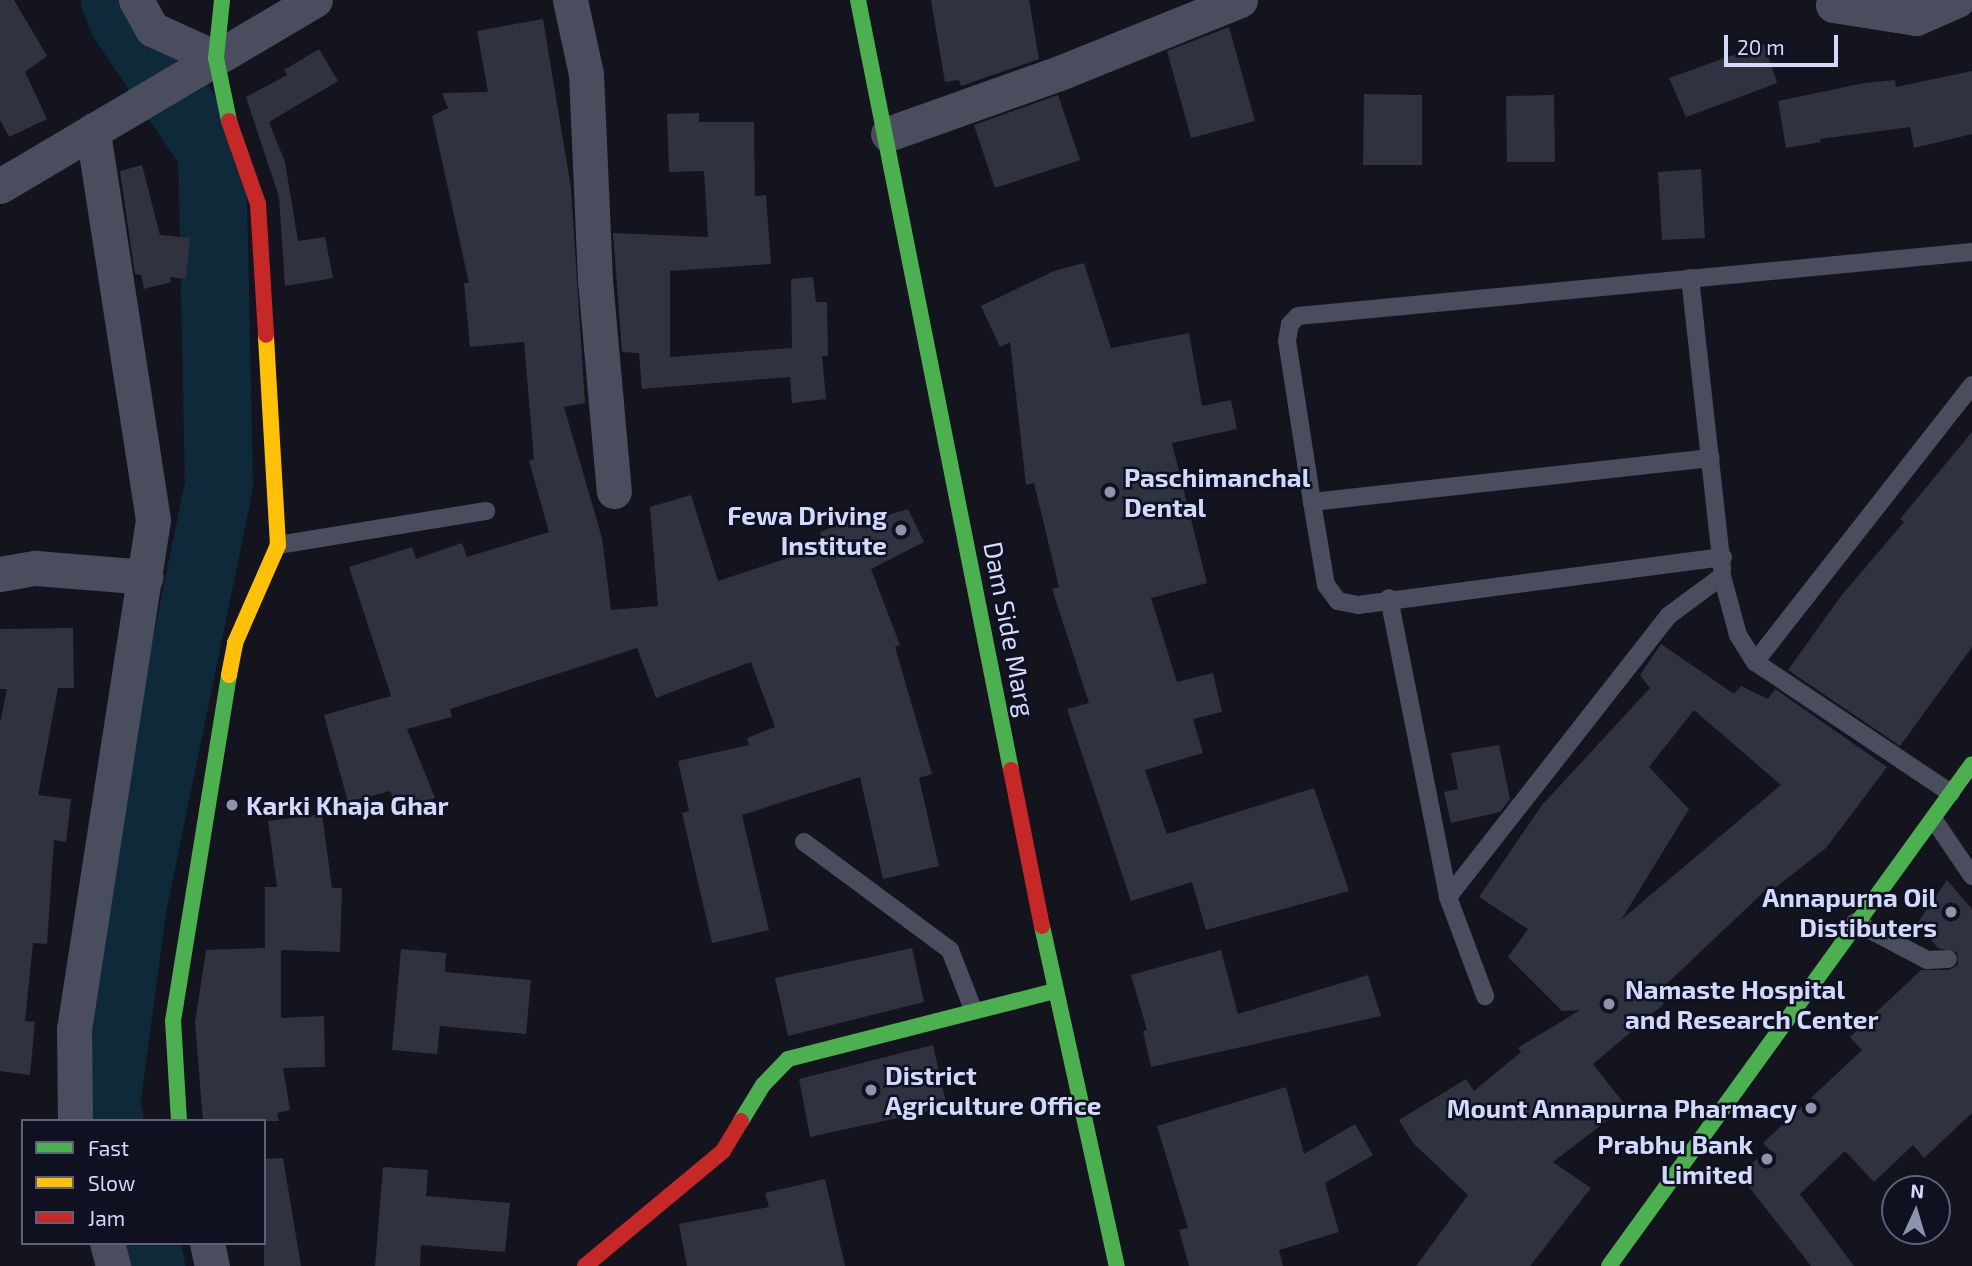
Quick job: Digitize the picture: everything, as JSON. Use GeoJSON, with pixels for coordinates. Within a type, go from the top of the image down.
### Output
{"type":"FeatureCollection","features":[{"type":"Feature","properties":{"kind":"main road"},"geometry":{"type":"LineString","coordinates":[[179,1119],[173,1020],[208,783],[235,643],[278,545],[258,204],[227,115],[204,66],[222,0]]}},
{"type":"Feature","properties":{"kind":"main road","name":"Dam Side Marg"},"geometry":{"type":"LineString","coordinates":[[858,0],[888,134],[1055,991],[1117,1266]]}},
{"type":"Feature","properties":{"kind":"main road"},"geometry":{"type":"LineString","coordinates":[[1609,1266],[1855,922],[1934,820],[1972,764]]}},
{"type":"Feature","properties":{"kind":"main road"},"geometry":{"type":"LineString","coordinates":[[584,1266],[723,1151],[763,1085],[788,1059],[973,1009],[1055,991]]}},
{"type":"Feature","properties":{"kind":"street"},"geometry":{"type":"LineString","coordinates":[[136,0],[152,29],[204,66]]}},
{"type":"Feature","properties":{"kind":"street"},"geometry":{"type":"LineString","coordinates":[[0,186],[136,103],[315,0]]}},
{"type":"Feature","properties":{"kind":"street"},"geometry":{"type":"LineString","coordinates":[[570,0],[586,74],[595,280],[614,491]]}},
{"type":"Feature","properties":{"kind":"street"},"geometry":{"type":"LineString","coordinates":[[888,134],[1062,72],[1240,0]]}},
{"type":"Feature","properties":{"kind":"street"},"geometry":{"type":"LineString","coordinates":[[1833,5],[1916,18],[1957,0]]}},
{"type":"Feature","properties":{"kind":"street"},"geometry":{"type":"LineString","coordinates":[[75,1119],[74,1029],[153,520],[93,131]]}},
{"type":"Feature","properties":{"kind":"street"},"geometry":{"type":"LineString","coordinates":[[0,574],[35,568],[146,577]]}},
{"type":"Feature","properties":{"kind":"street"},"geometry":{"type":"LineString","coordinates":[[108,1245],[113,1266]]}},
{"type":"Feature","properties":{"kind":"street"},"geometry":{"type":"LineString","coordinates":[[207,1245],[212,1266]]}},
{"type":"Feature","properties":{"kind":"lane"},"geometry":{"type":"LineString","coordinates":[[1723,557],[1389,598],[1358,605],[1338,601],[1326,585],[1287,341],[1290,324],[1298,316],[1972,252]]}},
{"type":"Feature","properties":{"kind":"lane"},"geometry":{"type":"LineString","coordinates":[[1690,278],[1723,557],[1722,576],[1738,635],[1755,662],[1951,793]]}},
{"type":"Feature","properties":{"kind":"lane"},"geometry":{"type":"LineString","coordinates":[[1755,662],[1972,385]]}},
{"type":"Feature","properties":{"kind":"lane"},"geometry":{"type":"LineString","coordinates":[[1312,502],[1711,458]]}},
{"type":"Feature","properties":{"kind":"lane"},"geometry":{"type":"LineString","coordinates":[[278,545],[486,511]]}},
{"type":"Feature","properties":{"kind":"lane"},"geometry":{"type":"LineString","coordinates":[[1448,897],[1668,616],[1722,576]]}},
{"type":"Feature","properties":{"kind":"lane"},"geometry":{"type":"LineString","coordinates":[[1389,598],[1448,897],[1485,996]]}},
{"type":"Feature","properties":{"kind":"lane"},"geometry":{"type":"LineString","coordinates":[[1934,820],[1972,876]]}},
{"type":"Feature","properties":{"kind":"lane"},"geometry":{"type":"LineString","coordinates":[[804,842],[950,950],[973,1009]]}},
{"type":"Feature","properties":{"kind":"lane"},"geometry":{"type":"LineString","coordinates":[[1855,922],[1927,960],[1948,959]]}},
{"type":"Feature","properties":{"kind":"building"},"geometry":{"type":"Polygon","coordinates":[[[0,0],[14,0],[47,56],[25,72],[47,119],[9,137],[0,120],[0,0]]]}},
{"type":"Feature","properties":{"kind":"building"},"geometry":{"type":"Polygon","coordinates":[[[931,0],[1029,0],[1039,59],[961,86],[959,80],[945,82],[931,0]]]}},
{"type":"Feature","properties":{"kind":"building"},"geometry":{"type":"Polygon","coordinates":[[[543,19],[571,188],[585,403],[564,407],[602,538],[611,610],[658,606],[650,507],[691,495],[718,581],[824,546],[820,532],[870,513],[873,520],[908,509],[924,542],[871,569],[900,645],[895,647],[932,774],[919,778],[939,866],[883,879],[860,777],[742,815],[769,930],[712,943],[682,813],[689,811],[678,761],[749,745],[747,738],[775,727],[751,662],[656,698],[637,648],[450,709],[452,717],[407,729],[435,798],[399,813],[390,791],[348,802],[324,715],[391,696],[349,567],[412,547],[416,559],[462,543],[467,557],[549,532],[529,461],[534,459],[524,342],[470,347],[464,283],[469,283],[432,116],[448,108],[442,93],[488,92],[477,31],[543,19]]]}},
{"type":"Feature","properties":{"kind":"building"},"geometry":{"type":"Polygon","coordinates":[[[1229,27],[1255,121],[1191,138],[1167,51],[1229,27]]]}},
{"type":"Feature","properties":{"kind":"building"},"geometry":{"type":"Polygon","coordinates":[[[1764,44],[1777,83],[1686,117],[1669,78],[1764,44]]]}},
{"type":"Feature","properties":{"kind":"building"},"geometry":{"type":"Polygon","coordinates":[[[319,49],[338,81],[269,122],[285,162],[298,241],[325,237],[333,278],[285,286],[279,197],[246,97],[287,75],[284,70],[319,49]]]}},
{"type":"Feature","properties":{"kind":"building"},"geometry":{"type":"Polygon","coordinates":[[[1972,71],[1972,134],[1914,148],[1910,127],[1820,139],[1821,142],[1786,148],[1778,101],[1864,83],[1895,80],[1896,87],[1972,71]]]}},
{"type":"Feature","properties":{"kind":"building"},"geometry":{"type":"Polygon","coordinates":[[[1364,94],[1422,95],[1422,165],[1363,165],[1364,94]]]}},
{"type":"Feature","properties":{"kind":"building"},"geometry":{"type":"Polygon","coordinates":[[[1058,95],[1080,160],[995,188],[974,125],[1058,95]]]}},
{"type":"Feature","properties":{"kind":"building"},"geometry":{"type":"Polygon","coordinates":[[[1554,95],[1555,162],[1507,162],[1506,96],[1554,95]]]}},
{"type":"Feature","properties":{"kind":"building"},"geometry":{"type":"Polygon","coordinates":[[[699,113],[699,122],[754,122],[755,196],[766,195],[771,264],[670,271],[670,357],[792,348],[791,279],[813,277],[816,302],[827,302],[828,356],[822,356],[826,399],[792,403],[790,377],[642,389],[639,353],[622,352],[613,233],[708,237],[704,171],[669,172],[667,114],[699,113]]]}},
{"type":"Feature","properties":{"kind":"building"},"geometry":{"type":"Polygon","coordinates":[[[142,165],[160,235],[190,238],[186,279],[170,277],[171,282],[144,289],[141,275],[135,274],[120,171],[142,165]]]}},
{"type":"Feature","properties":{"kind":"building"},"geometry":{"type":"Polygon","coordinates":[[[1701,169],[1705,238],[1662,240],[1658,172],[1701,169]]]}},
{"type":"Feature","properties":{"kind":"building"},"geometry":{"type":"Polygon","coordinates":[[[1084,263],[1111,348],[1189,333],[1202,406],[1231,400],[1237,429],[1172,443],[1207,583],[1151,598],[1177,682],[1213,673],[1222,712],[1193,719],[1203,753],[1145,770],[1167,834],[1314,788],[1349,891],[1206,930],[1192,882],[1131,901],[1067,709],[1089,703],[1052,589],[1059,587],[1034,483],[1026,485],[1010,342],[1000,347],[981,306],[1054,271],[1084,263]]]}},
{"type":"Feature","properties":{"kind":"building"},"geometry":{"type":"Polygon","coordinates":[[[1972,432],[1972,647],[1900,746],[1788,670],[1841,596],[1904,522],[1900,519],[1972,432]]]}},
{"type":"Feature","properties":{"kind":"building"},"geometry":{"type":"Polygon","coordinates":[[[73,628],[74,688],[58,688],[38,795],[71,799],[66,842],[54,840],[47,944],[33,943],[25,1021],[35,1022],[30,1075],[0,1071],[0,723],[7,689],[0,689],[0,629],[73,628]]]}},
{"type":"Feature","properties":{"kind":"building"},"geometry":{"type":"Polygon","coordinates":[[[1661,644],[1734,694],[1741,686],[1768,699],[1775,689],[1887,767],[1826,848],[1774,889],[1771,885],[1656,994],[1664,1004],[1593,1064],[1626,1106],[1553,1162],[1591,1188],[1530,1266],[1416,1266],[1468,1195],[1413,1143],[1399,1120],[1466,1079],[1474,1091],[1521,1052],[1518,1048],[1580,1010],[1562,1011],[1508,957],[1528,929],[1479,897],[1542,805],[1650,688],[1640,675],[1661,644]],[[1694,710],[1649,767],[1689,809],[1621,920],[1781,785],[1694,710]]]}},
{"type":"Feature","properties":{"kind":"building"},"geometry":{"type":"Polygon","coordinates":[[[1499,745],[1510,799],[1500,812],[1451,823],[1444,792],[1458,789],[1451,753],[1499,745]]]}},
{"type":"Feature","properties":{"kind":"building"},"geometry":{"type":"Polygon","coordinates":[[[322,814],[332,888],[342,888],[340,952],[281,950],[281,1018],[324,1016],[325,1067],[283,1068],[290,1110],[277,1113],[279,1121],[203,1119],[195,1022],[206,950],[265,948],[265,887],[277,887],[268,821],[322,814]]]}},
{"type":"Feature","properties":{"kind":"building"},"geometry":{"type":"Polygon","coordinates":[[[1947,880],[1972,909],[1972,1113],[1924,1158],[1913,1145],[1874,1182],[1845,1151],[1800,1194],[1854,1266],[1811,1266],[1739,1174],[1769,1149],[1763,1143],[1862,1050],[1850,1037],[1921,970],[1949,970],[1958,965],[1957,952],[1938,948],[1917,924],[1947,880]]]}},
{"type":"Feature","properties":{"kind":"building"},"geometry":{"type":"Polygon","coordinates":[[[912,948],[924,1002],[788,1036],[775,978],[912,948]]]}},
{"type":"Feature","properties":{"kind":"building"},"geometry":{"type":"Polygon","coordinates":[[[401,949],[446,953],[445,972],[531,980],[526,1034],[440,1026],[437,1054],[392,1050],[401,949]]]}},
{"type":"Feature","properties":{"kind":"building"},"geometry":{"type":"Polygon","coordinates":[[[1221,950],[1238,1014],[1368,975],[1381,1016],[1151,1067],[1143,1031],[1147,1030],[1131,975],[1221,950]]]}},
{"type":"Feature","properties":{"kind":"building","name":"District Agriculture Office"},"geometry":{"type":"Polygon","coordinates":[[[933,1045],[947,1107],[810,1137],[799,1079],[933,1045]]]}},
{"type":"Feature","properties":{"kind":"building"},"geometry":{"type":"Polygon","coordinates":[[[1286,1087],[1304,1154],[1355,1124],[1373,1155],[1325,1183],[1339,1232],[1279,1250],[1283,1266],[1189,1266],[1179,1230],[1188,1228],[1157,1126],[1286,1087]]]}},
{"type":"Feature","properties":{"kind":"building"},"geometry":{"type":"Polygon","coordinates":[[[283,1158],[301,1266],[264,1266],[266,1159],[283,1158]]]}},
{"type":"Feature","properties":{"kind":"building"},"geometry":{"type":"Polygon","coordinates":[[[383,1167],[428,1170],[426,1196],[510,1203],[505,1252],[421,1245],[420,1266],[375,1266],[383,1167]]]}},
{"type":"Feature","properties":{"kind":"building"},"geometry":{"type":"Polygon","coordinates":[[[825,1179],[845,1266],[687,1266],[679,1224],[769,1207],[765,1193],[825,1179]]]}},
{"type":"Feature","properties":{"kind":"waterway"},"geometry":{"type":"LineString","coordinates":[[110,1119],[106,1105],[132,909],[219,484],[212,152],[123,20],[115,0]]}},
{"type":"Feature","properties":{"kind":"waterway"},"geometry":{"type":"LineString","coordinates":[[146,1245],[151,1266]]}},
{"type":"Feature","properties":{"kind":"traffic: fast"},"geometry":{"type":"LineString","coordinates":[[222,0],[216,58],[229,121]]}},
{"type":"Feature","properties":{"kind":"traffic: fast"},"geometry":{"type":"LineString","coordinates":[[858,0],[1011,770]]}},
{"type":"Feature","properties":{"kind":"traffic: fast"},"geometry":{"type":"LineString","coordinates":[[179,1119],[173,1021],[229,675]]}},
{"type":"Feature","properties":{"kind":"traffic: fast"},"geometry":{"type":"LineString","coordinates":[[1609,1266],[1972,764]]}},
{"type":"Feature","properties":{"kind":"traffic: fast"},"geometry":{"type":"LineString","coordinates":[[1042,926],[1117,1266]]}},
{"type":"Feature","properties":{"kind":"traffic: fast"},"geometry":{"type":"LineString","coordinates":[[741,1121],[763,1085],[788,1059],[1055,991]]}},
{"type":"Feature","properties":{"kind":"traffic: slow"},"geometry":{"type":"LineString","coordinates":[[229,675],[235,643],[278,545],[266,335]]}},
{"type":"Feature","properties":{"kind":"traffic: jam"},"geometry":{"type":"LineString","coordinates":[[229,121],[258,204],[266,335]]}},
{"type":"Feature","properties":{"kind":"traffic: jam"},"geometry":{"type":"LineString","coordinates":[[1011,770],[1042,926]]}},
{"type":"Feature","properties":{"kind":"traffic: jam"},"geometry":{"type":"LineString","coordinates":[[585,1266],[723,1151],[741,1121]]}},
{"type":"Feature","properties":{"kind":"place","name":"Paschimanchal Dental"},"geometry":{"type":"Point","coordinates":[1110,492]}},
{"type":"Feature","properties":{"kind":"place","name":"Fewa Driving Institute"},"geometry":{"type":"Point","coordinates":[901,530]}},
{"type":"Feature","properties":{"kind":"place","name":"Karki Khaja Ghar"},"geometry":{"type":"Point","coordinates":[232,805]}},
{"type":"Feature","properties":{"kind":"place","name":"Annapurna Oil Distibuters"},"geometry":{"type":"Point","coordinates":[1951,912]}},
{"type":"Feature","properties":{"kind":"place","name":"Namaste Hospital and Research Center"},"geometry":{"type":"Point","coordinates":[1609,1004]}},
{"type":"Feature","properties":{"kind":"place","name":"District Agriculture Office"},"geometry":{"type":"Point","coordinates":[871,1090]}},
{"type":"Feature","properties":{"kind":"place","name":"Mount Annapurna Pharmacy"},"geometry":{"type":"Point","coordinates":[1811,1108]}},
{"type":"Feature","properties":{"kind":"place","name":"Prabhu Bank Limited"},"geometry":{"type":"Point","coordinates":[1767,1159]}}]}
